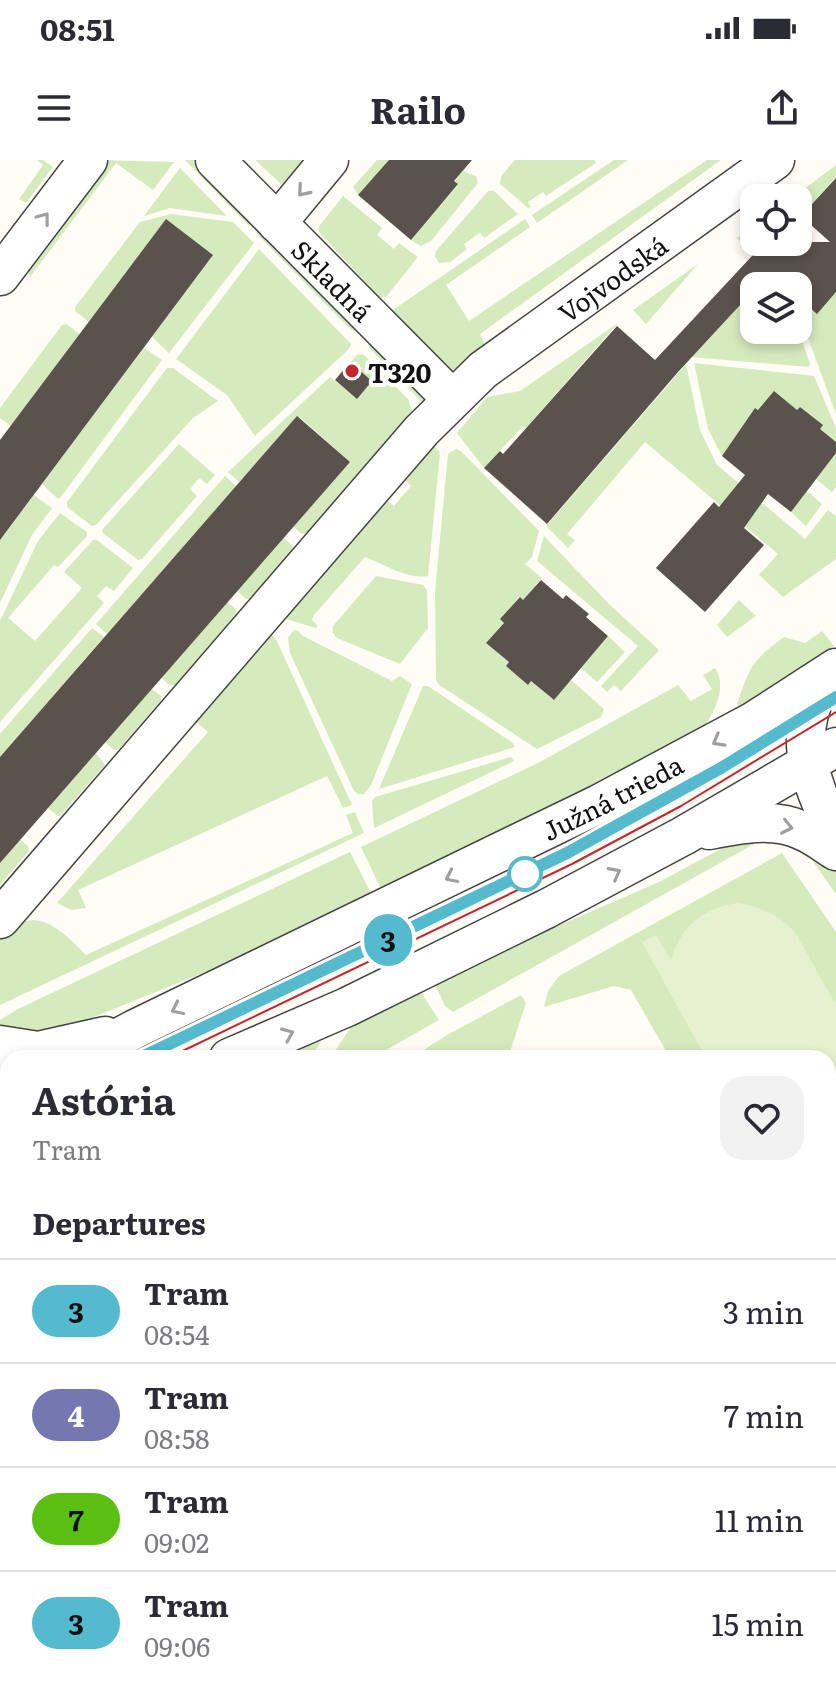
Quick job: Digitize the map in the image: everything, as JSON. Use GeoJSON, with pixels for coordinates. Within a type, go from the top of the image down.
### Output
{"type":"FeatureCollection","features":[{"type":"Feature","properties":{"kind":"street"},"geometry":{"type":"LineString","coordinates":[[0,276],[88,160]]}},
{"type":"Feature","properties":{"kind":"street","name":"Skladná"},"geometry":{"type":"LineString","coordinates":[[215,160],[452,399]]}},
{"type":"Feature","properties":{"kind":"street"},"geometry":{"type":"LineString","coordinates":[[277,223],[329,160]]}},
{"type":"Feature","properties":{"kind":"street","name":"Vojvodská"},"geometry":{"type":"LineString","coordinates":[[452,399],[483,370],[775,160]]}},
{"type":"Feature","properties":{"kind":"street"},"geometry":{"type":"LineString","coordinates":[[0,919],[452,399]]}},
{"type":"Feature","properties":{"kind":"street"},"geometry":{"type":"LineString","coordinates":[[834,670],[812,702],[822,753],[814,787],[836,835]]}},
{"type":"Feature","properties":{"kind":"street","name":"Južná trieda"},"geometry":{"type":"LineString","coordinates":[[96,1050],[599,804],[754,721],[834,670]]}},
{"type":"Feature","properties":{"kind":"street"},"geometry":{"type":"LineString","coordinates":[[754,721],[822,753]]}},
{"type":"Feature","properties":{"kind":"street"},"geometry":{"type":"LineString","coordinates":[[248,1050],[347,1007],[546,909],[683,836],[822,753]]}},
{"type":"Feature","properties":{"kind":"street"},"geometry":{"type":"LineString","coordinates":[[683,836],[753,823],[778,824],[803,830],[836,851]]}},
{"type":"Feature","properties":{"kind":"street"},"geometry":{"type":"LineString","coordinates":[[42,1050],[135,1029]]}},
{"type":"Feature","properties":{"kind":"street"},"geometry":{"type":"LineString","coordinates":[[0,1045],[32,1050]]}},
{"type":"Feature","properties":{"kind":"green space"},"geometry":{"type":"Polygon","coordinates":[[[37,160],[43,160],[53,167],[26,203],[19,199],[43,165],[37,160]]]}},
{"type":"Feature","properties":{"kind":"green space"},"geometry":{"type":"Polygon","coordinates":[[[99,160],[174,162],[153,190],[116,163],[30,277],[26,267],[99,160]]]}},
{"type":"Feature","properties":{"kind":"green space"},"geometry":{"type":"Polygon","coordinates":[[[185,160],[201,160],[257,218],[249,226],[185,160]]]}},
{"type":"Feature","properties":{"kind":"green space"},"geometry":{"type":"Polygon","coordinates":[[[255,160],[305,160],[282,185],[255,160]]]}},
{"type":"Feature","properties":{"kind":"green space"},"geometry":{"type":"Polygon","coordinates":[[[377,160],[388,160],[391,165],[358,195],[353,187],[377,160]]]}},
{"type":"Feature","properties":{"kind":"green space"},"geometry":{"type":"Polygon","coordinates":[[[515,160],[594,160],[596,163],[546,196],[543,192],[528,202],[531,207],[528,208],[500,184],[501,176],[515,160]]]}},
{"type":"Feature","properties":{"kind":"green space"},"geometry":{"type":"Polygon","coordinates":[[[614,160],[628,160],[537,223],[532,215],[614,160]]]}},
{"type":"Feature","properties":{"kind":"green space"},"geometry":{"type":"Polygon","coordinates":[[[707,160],[721,160],[480,334],[487,349],[459,369],[443,371],[387,314],[525,219],[530,227],[446,285],[469,321],[707,160]]]}},
{"type":"Feature","properties":{"kind":"green space"},"geometry":{"type":"Polygon","coordinates":[[[836,165],[836,177],[812,204],[811,184],[836,165]]]}},
{"type":"Feature","properties":{"kind":"green space"},"geometry":{"type":"Polygon","coordinates":[[[180,168],[227,216],[170,208],[144,216],[180,168]]]}},
{"type":"Feature","properties":{"kind":"green space"},"geometry":{"type":"Polygon","coordinates":[[[463,171],[476,176],[478,183],[431,241],[421,246],[411,240],[421,228],[418,225],[458,185],[455,181],[463,171]]]}},
{"type":"Feature","properties":{"kind":"green space"},"geometry":{"type":"Polygon","coordinates":[[[488,191],[494,191],[518,214],[484,238],[480,233],[464,244],[467,249],[450,262],[439,263],[436,251],[488,191]]]}},
{"type":"Feature","properties":{"kind":"green space"},"geometry":{"type":"Polygon","coordinates":[[[343,196],[382,228],[377,235],[394,249],[399,243],[418,257],[386,297],[380,298],[318,231],[343,196]]]}},
{"type":"Feature","properties":{"kind":"green space"},"geometry":{"type":"Polygon","coordinates":[[[171,214],[233,222],[254,243],[169,353],[152,337],[213,255],[167,220],[89,322],[75,311],[75,307],[140,222],[171,214]]]}},
{"type":"Feature","properties":{"kind":"green space"},"geometry":{"type":"Polygon","coordinates":[[[263,225],[363,325],[357,331],[351,330],[256,233],[263,225]]]}},
{"type":"Feature","properties":{"kind":"green space"},"geometry":{"type":"Polygon","coordinates":[[[259,249],[351,344],[255,436],[227,395],[176,359],[259,249]]]}},
{"type":"Feature","properties":{"kind":"green space"},"geometry":{"type":"Polygon","coordinates":[[[753,256],[778,256],[779,272],[756,272],[753,256]]]}},
{"type":"Feature","properties":{"kind":"green space"},"geometry":{"type":"Polygon","coordinates":[[[698,264],[646,324],[633,310],[698,264]]]}},
{"type":"Feature","properties":{"kind":"green space"},"geometry":{"type":"Polygon","coordinates":[[[836,292],[836,414],[810,344],[812,295],[836,292]]]}},
{"type":"Feature","properties":{"kind":"green space"},"geometry":{"type":"Polygon","coordinates":[[[740,305],[740,344],[803,344],[810,364],[809,367],[691,357],[740,305]]]}},
{"type":"Feature","properties":{"kind":"green space"},"geometry":{"type":"Polygon","coordinates":[[[618,323],[526,428],[522,427],[484,468],[457,433],[487,397],[520,391],[618,323]]]}},
{"type":"Feature","properties":{"kind":"green space"},"geometry":{"type":"Polygon","coordinates":[[[66,324],[80,334],[11,426],[0,418],[0,408],[62,325],[66,324]]]}},
{"type":"Feature","properties":{"kind":"green space"},"geometry":{"type":"Polygon","coordinates":[[[368,339],[423,395],[424,404],[369,348],[368,339]]]}},
{"type":"Feature","properties":{"kind":"green space"},"geometry":{"type":"Polygon","coordinates":[[[144,348],[162,360],[57,498],[42,484],[144,348]]]}},
{"type":"Feature","properties":{"kind":"green space"},"geometry":{"type":"Polygon","coordinates":[[[358,354],[364,355],[408,399],[412,410],[307,533],[302,534],[290,524],[350,462],[302,419],[297,417],[239,482],[228,472],[330,377],[357,398],[372,381],[350,362],[358,354]]]}},
{"type":"Feature","properties":{"kind":"green space"},"geometry":{"type":"Polygon","coordinates":[[[694,363],[814,376],[836,428],[836,442],[820,429],[822,425],[800,407],[797,410],[755,409],[722,456],[708,429],[694,363]]]}},
{"type":"Feature","properties":{"kind":"green space"},"geometry":{"type":"Polygon","coordinates":[[[686,364],[700,430],[717,465],[805,539],[828,510],[836,516],[836,559],[783,597],[759,575],[778,554],[645,442],[567,534],[575,540],[568,548],[546,526],[686,364]]]}},
{"type":"Feature","properties":{"kind":"green space"},"geometry":{"type":"Polygon","coordinates":[[[167,368],[173,368],[218,401],[193,418],[92,526],[67,507],[67,502],[167,368]]]}},
{"type":"Feature","properties":{"kind":"green space"},"geometry":{"type":"Polygon","coordinates":[[[179,444],[215,475],[207,484],[199,478],[190,489],[197,496],[138,560],[102,530],[179,444]]]}},
{"type":"Feature","properties":{"kind":"green space"},"geometry":{"type":"Polygon","coordinates":[[[433,444],[440,453],[428,576],[404,574],[365,557],[314,615],[312,620],[318,626],[316,628],[286,619],[284,614],[385,499],[394,506],[411,486],[403,478],[433,444]]]}},
{"type":"Feature","properties":{"kind":"green space"},"geometry":{"type":"Polygon","coordinates":[[[456,449],[539,531],[532,557],[525,564],[542,578],[523,600],[519,597],[501,619],[504,623],[486,643],[509,662],[506,666],[528,684],[531,681],[553,700],[571,680],[604,709],[601,717],[537,749],[439,685],[436,680],[435,592],[448,454],[456,449]]]}},
{"type":"Feature","properties":{"kind":"green space"},"geometry":{"type":"Polygon","coordinates":[[[836,453],[836,487],[832,492],[816,479],[836,453]]]}},
{"type":"Feature","properties":{"kind":"green space"},"geometry":{"type":"Polygon","coordinates":[[[225,476],[236,486],[107,634],[96,624],[225,476]]]}},
{"type":"Feature","properties":{"kind":"green space"},"geometry":{"type":"Polygon","coordinates":[[[807,491],[822,504],[806,526],[791,512],[807,491]]]}},
{"type":"Feature","properties":{"kind":"green space"},"geometry":{"type":"Polygon","coordinates":[[[34,495],[52,508],[32,535],[0,603],[0,540],[34,495]]]}},
{"type":"Feature","properties":{"kind":"green space"},"geometry":{"type":"Polygon","coordinates":[[[60,513],[87,532],[87,536],[58,567],[54,565],[8,618],[35,641],[82,588],[64,572],[93,540],[133,568],[114,591],[106,586],[97,596],[104,603],[0,722],[0,621],[38,541],[60,513]]]}},
{"type":"Feature","properties":{"kind":"green space"},"geometry":{"type":"Polygon","coordinates":[[[280,535],[293,549],[250,599],[246,599],[234,588],[280,535]]]}},
{"type":"Feature","properties":{"kind":"green space"},"geometry":{"type":"Polygon","coordinates":[[[544,536],[609,604],[659,650],[621,691],[614,685],[607,692],[601,686],[638,646],[537,561],[544,536]]]}},
{"type":"Feature","properties":{"kind":"green space"},"geometry":{"type":"Polygon","coordinates":[[[376,576],[423,585],[427,590],[428,628],[400,664],[337,638],[333,633],[333,626],[376,576]]]}},
{"type":"Feature","properties":{"kind":"green space"},"geometry":{"type":"Polygon","coordinates":[[[739,600],[756,616],[727,637],[717,625],[739,600]]]}},
{"type":"Feature","properties":{"kind":"green space"},"geometry":{"type":"Polygon","coordinates":[[[227,602],[236,609],[236,614],[175,685],[169,685],[158,674],[227,602]]]}},
{"type":"Feature","properties":{"kind":"green space"},"geometry":{"type":"Polygon","coordinates":[[[92,628],[104,637],[0,757],[0,734],[92,628]]]}},
{"type":"Feature","properties":{"kind":"green space"},"geometry":{"type":"Polygon","coordinates":[[[294,630],[392,681],[400,676],[412,684],[371,785],[364,794],[354,791],[290,653],[288,638],[294,630]]]}},
{"type":"Feature","properties":{"kind":"green space"},"geometry":{"type":"Polygon","coordinates":[[[822,631],[834,646],[742,709],[737,704],[749,673],[765,652],[784,637],[805,643],[822,631]]]}},
{"type":"Feature","properties":{"kind":"green space"},"geometry":{"type":"Polygon","coordinates":[[[265,636],[275,637],[352,805],[343,808],[327,776],[78,890],[86,908],[71,910],[57,903],[208,732],[193,719],[265,636]]]}},
{"type":"Feature","properties":{"kind":"green space"},"geometry":{"type":"Polygon","coordinates":[[[608,636],[625,652],[597,682],[581,668],[608,636]]]}},
{"type":"Feature","properties":{"kind":"green space"},"geometry":{"type":"Polygon","coordinates":[[[715,668],[720,683],[718,701],[700,731],[546,812],[382,891],[361,847],[540,762],[678,685],[691,701],[712,689],[703,675],[715,668]]]}},
{"type":"Feature","properties":{"kind":"green space"},"geometry":{"type":"Polygon","coordinates":[[[148,686],[161,696],[161,701],[118,750],[114,750],[102,739],[148,686]]]}},
{"type":"Feature","properties":{"kind":"green space"},"geometry":{"type":"Polygon","coordinates":[[[423,686],[428,686],[515,747],[379,789],[423,686]]]}},
{"type":"Feature","properties":{"kind":"green space"},"geometry":{"type":"Polygon","coordinates":[[[96,753],[105,765],[59,817],[48,808],[96,753]]]}},
{"type":"Feature","properties":{"kind":"green space"},"geometry":{"type":"Polygon","coordinates":[[[511,757],[514,761],[374,828],[372,801],[375,797],[511,757]]]}},
{"type":"Feature","properties":{"kind":"green space"},"geometry":{"type":"Polygon","coordinates":[[[355,812],[364,833],[0,1005],[0,939],[12,928],[35,920],[46,923],[86,955],[353,833],[346,815],[355,812]]]}},
{"type":"Feature","properties":{"kind":"green space"},"geometry":{"type":"Polygon","coordinates":[[[774,833],[453,1012],[445,1006],[433,980],[659,882],[741,838],[774,833]]]}},
{"type":"Feature","properties":{"kind":"green space"},"geometry":{"type":"Polygon","coordinates":[[[17,837],[28,846],[29,851],[0,885],[0,863],[17,837]]]}},
{"type":"Feature","properties":{"kind":"green space"},"geometry":{"type":"Polygon","coordinates":[[[800,843],[836,859],[836,894],[800,843]]]}},
{"type":"Feature","properties":{"kind":"green space"},"geometry":{"type":"Polygon","coordinates":[[[350,852],[372,895],[237,959],[94,1017],[64,1034],[0,1033],[0,1020],[18,1009],[350,852]]]}},
{"type":"Feature","properties":{"kind":"green space"},"geometry":{"type":"Polygon","coordinates":[[[782,853],[836,932],[836,1050],[665,1050],[631,990],[614,986],[544,1007],[548,991],[559,976],[782,853]]]}},
{"type":"Feature","properties":{"kind":"green space"},"geometry":{"type":"Polygon","coordinates":[[[739,903],[756,907],[784,922],[796,934],[836,1005],[836,1050],[702,1050],[642,942],[656,935],[671,960],[681,937],[696,920],[726,905],[739,903]]]}},
{"type":"Feature","properties":{"kind":"green space"},"geometry":{"type":"Polygon","coordinates":[[[418,988],[439,1020],[386,1050],[336,1050],[354,1022],[418,988]]]}},
{"type":"Feature","properties":{"kind":"green space"},"geometry":{"type":"Polygon","coordinates":[[[521,995],[526,1003],[511,1050],[424,1050],[521,995]]]}},
{"type":"Feature","properties":{"kind":"green space"},"geometry":{"type":"Polygon","coordinates":[[[322,1036],[315,1050],[288,1050],[322,1036]]]}},
{"type":"Feature","properties":{"kind":"building"},"geometry":{"type":"Polygon","coordinates":[[[389,160],[472,160],[454,181],[458,184],[411,240],[358,195],[389,160]]]}},
{"type":"Feature","properties":{"kind":"building"},"geometry":{"type":"Polygon","coordinates":[[[836,178],[836,292],[817,314],[812,310],[812,272],[740,272],[740,305],[547,524],[484,468],[500,451],[503,454],[617,326],[655,360],[752,256],[812,256],[812,242],[830,242],[812,226],[812,204],[836,178]]]}},
{"type":"Feature","properties":{"kind":"building"},"geometry":{"type":"Polygon","coordinates":[[[166,219],[213,255],[0,540],[0,440],[166,219]]]}},
{"type":"Feature","properties":{"kind":"building","name":"T320"},"geometry":{"type":"Polygon","coordinates":[[[350,362],[372,381],[357,399],[335,380],[350,362]]]}},
{"type":"Feature","properties":{"kind":"building"},"geometry":{"type":"Polygon","coordinates":[[[774,391],[797,410],[800,407],[823,425],[820,429],[836,442],[836,453],[791,512],[768,494],[744,528],[764,545],[705,612],[656,568],[714,502],[719,507],[745,475],[722,456],[755,408],[758,410],[774,391]]]}},
{"type":"Feature","properties":{"kind":"building"},"geometry":{"type":"Polygon","coordinates":[[[297,416],[350,462],[0,863],[0,757],[297,416]]]}},
{"type":"Feature","properties":{"kind":"building"},"geometry":{"type":"Polygon","coordinates":[[[541,580],[563,599],[566,595],[589,614],[586,617],[608,636],[554,700],[531,681],[528,685],[506,666],[509,662],[486,643],[504,623],[500,619],[541,580]]]}},
{"type":"Feature","properties":{"kind":"tram line"},"geometry":{"type":"LineString","coordinates":[[157,1050],[567,853],[707,776],[836,697]]}},
{"type":"Feature","properties":{"kind":"tram line","name":"3"},"geometry":{"type":"LineString","coordinates":[[156,1050],[567,853],[721,768],[836,697]]}},
{"type":"Feature","properties":{"kind":"tram line"},"geometry":{"type":"LineString","coordinates":[[185,1050],[572,864],[681,806],[836,712]]}},
{"type":"Feature","properties":{"kind":"place","name":"T320"},"geometry":{"type":"Point","coordinates":[352,371]}}]}
